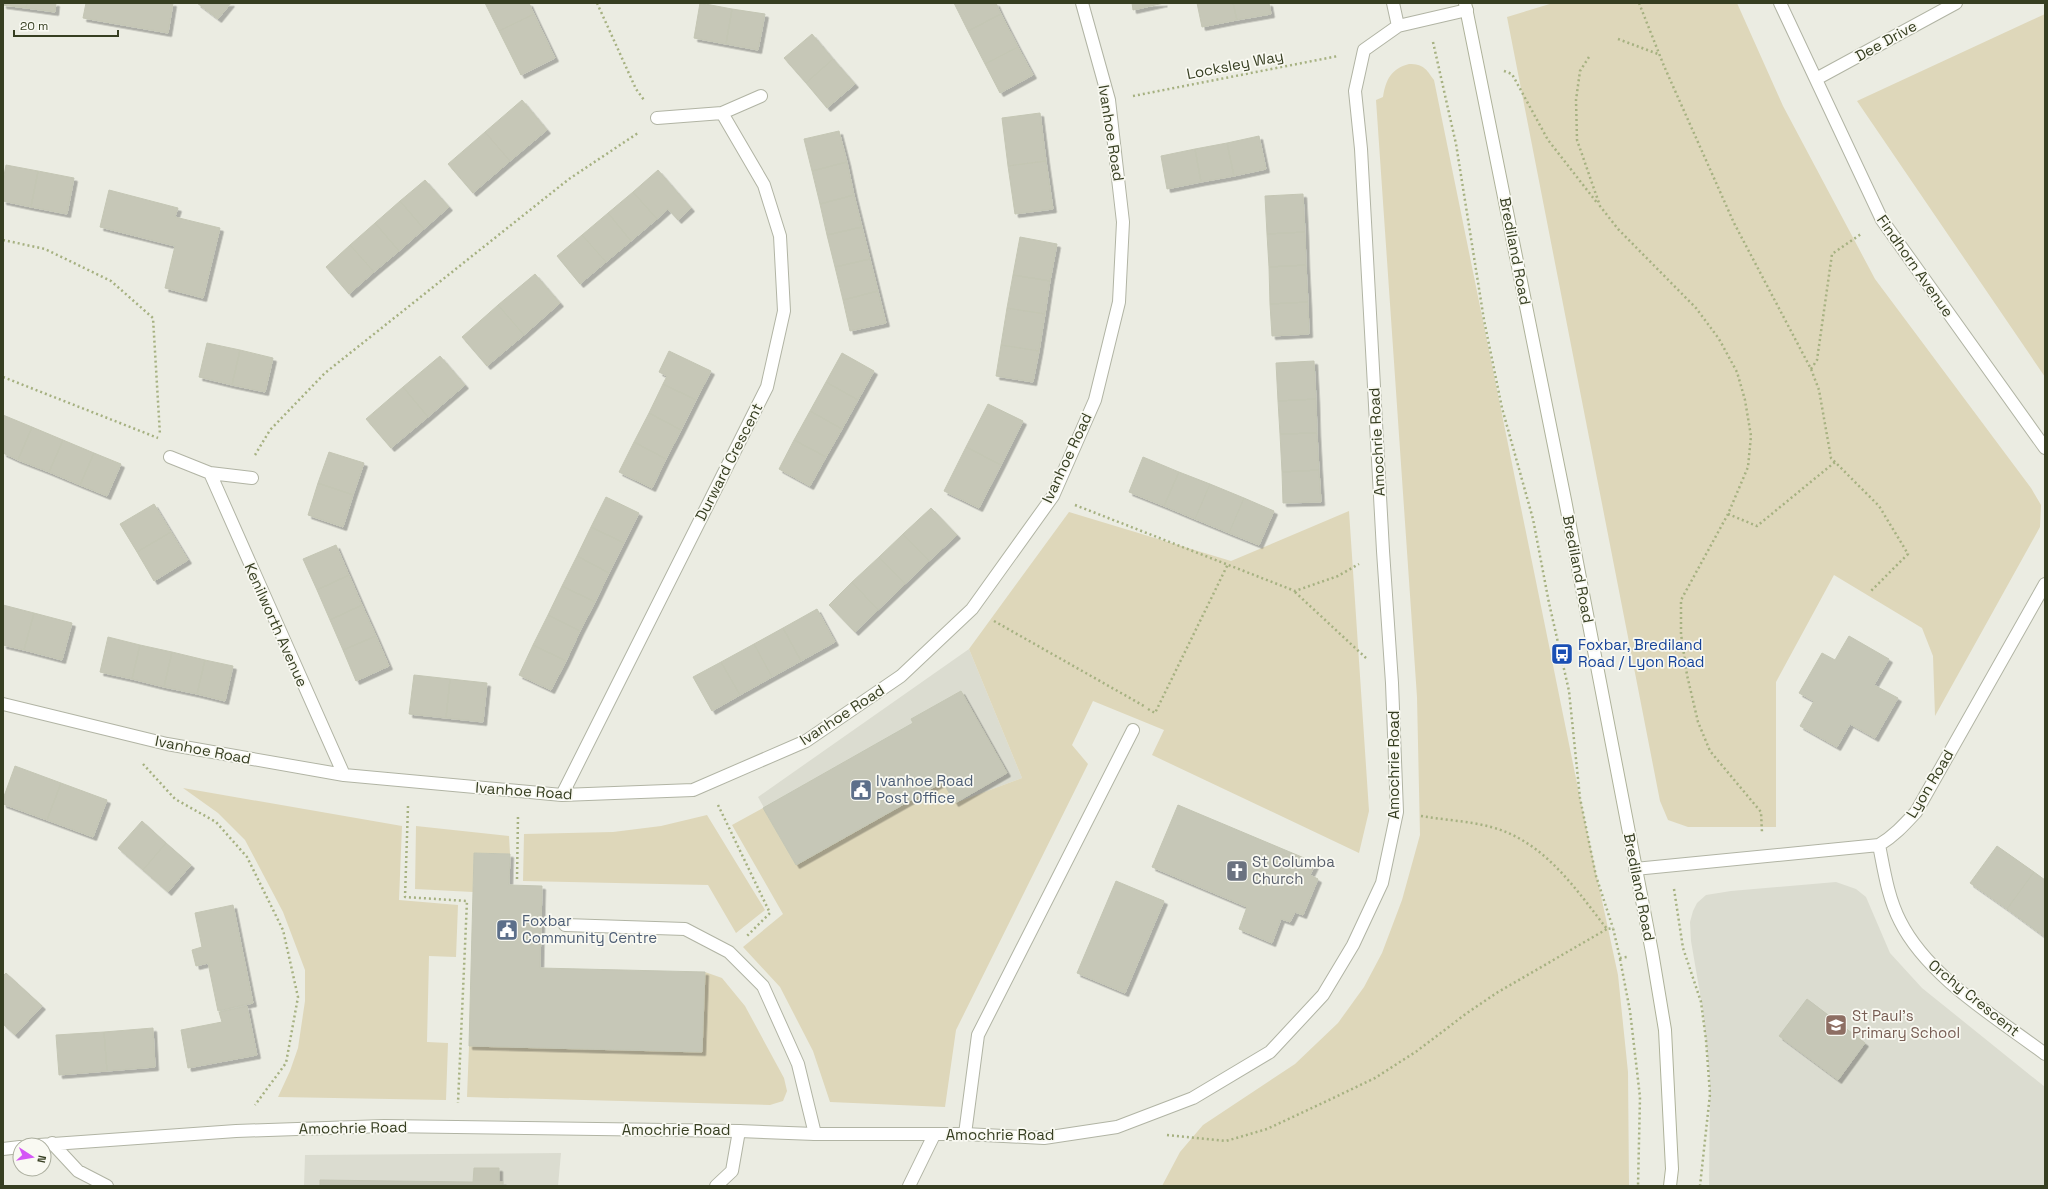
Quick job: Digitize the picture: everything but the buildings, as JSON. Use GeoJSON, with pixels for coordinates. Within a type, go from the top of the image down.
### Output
{"type":"FeatureCollection","features":[{"type":"Feature","properties":{"kind":"street","name":"Ivanhoe Road"},"geometry":{"type":"LineString","coordinates":[[3,704],[167,744],[344,775],[562,795],[693,790],[806,741],[901,676],[972,609],[1052,496],[1095,400],[1119,302],[1123,222],[1109,100],[1082,3]]}},
{"type":"Feature","properties":{"kind":"street"},"geometry":{"type":"LineString","coordinates":[[1394,3],[1398,26]]}},
{"type":"Feature","properties":{"kind":"street","name":"Findhorn Avenue"},"geometry":{"type":"LineString","coordinates":[[1780,3],[1882,220],[2045,448]]}},
{"type":"Feature","properties":{"kind":"street","name":"Dee Drive"},"geometry":{"type":"LineString","coordinates":[[1816,79],[1956,3]]}},
{"type":"Feature","properties":{"kind":"street"},"geometry":{"type":"LineString","coordinates":[[1364,50],[1398,26],[1428,19],[1466,7]]}},
{"type":"Feature","properties":{"kind":"street","name":"Brediland Road"},"geometry":{"type":"LineString","coordinates":[[1466,7],[1565,500],[1652,952],[1664,1030],[1672,1169],[1670,1186]]}},
{"type":"Feature","properties":{"kind":"street","name":"Amochrie Road"},"geometry":{"type":"LineString","coordinates":[[52,1144],[236,1130],[384,1126],[739,1131],[815,1134],[965,1134],[1044,1138],[1117,1127],[1193,1098],[1270,1052],[1322,995],[1353,945],[1382,883],[1397,812],[1392,683],[1382,551],[1360,149],[1355,91],[1364,50]]}},
{"type":"Feature","properties":{"kind":"street"},"geometry":{"type":"LineString","coordinates":[[657,118],[722,113],[761,96]]}},
{"type":"Feature","properties":{"kind":"street","name":"Durward Crescent"},"geometry":{"type":"LineString","coordinates":[[562,795],[767,387],[784,311],[780,236],[764,185],[722,113]]}},
{"type":"Feature","properties":{"kind":"street"},"geometry":{"type":"LineString","coordinates":[[170,457],[210,473],[252,478]]}},
{"type":"Feature","properties":{"kind":"street","name":"Kenilworth Avenue"},"geometry":{"type":"LineString","coordinates":[[210,473],[344,775]]}},
{"type":"Feature","properties":{"kind":"street","name":"Lyon Road"},"geometry":{"type":"LineString","coordinates":[[1635,869],[1878,845],[1900,830],[1916,812],[2045,584]]}},
{"type":"Feature","properties":{"kind":"street"},"geometry":{"type":"LineString","coordinates":[[965,1134],[978,1035],[1133,730]]}},
{"type":"Feature","properties":{"kind":"street","name":"Orchy Crescent"},"geometry":{"type":"LineString","coordinates":[[1878,845],[1890,895],[1899,920],[1912,944],[1928,962],[1954,986],[2045,1054]]}},
{"type":"Feature","properties":{"kind":"street"},"geometry":{"type":"LineString","coordinates":[[565,925],[685,929],[729,952],[763,986],[798,1064],[815,1134]]}},
{"type":"Feature","properties":{"kind":"street"},"geometry":{"type":"LineString","coordinates":[[716,1186],[732,1171],[739,1131]]}},
{"type":"Feature","properties":{"kind":"street"},"geometry":{"type":"LineString","coordinates":[[909,1186],[934,1135]]}},
{"type":"Feature","properties":{"kind":"street"},"geometry":{"type":"LineString","coordinates":[[52,1144],[78,1171],[106,1186]]}},
{"type":"Feature","properties":{"kind":"path"},"geometry":{"type":"LineString","coordinates":[[252,478],[253,459],[270,430],[325,373],[568,179],[635,136],[657,118],[636,89],[597,3]]}},
{"type":"Feature","properties":{"kind":"path"},"geometry":{"type":"LineString","coordinates":[[1639,3],[1659,54],[1734,223],[1811,370],[1819,390],[1831,458],[1878,506],[1908,554],[1870,592]]}},
{"type":"Feature","properties":{"kind":"path"},"geometry":{"type":"LineString","coordinates":[[1428,19],[1456,144],[1484,320],[1500,401],[1534,519],[1549,604],[1569,691],[1580,798],[1596,876],[1613,928],[1630,1011],[1640,1097],[1638,1186]]}},
{"type":"Feature","properties":{"kind":"path"},"geometry":{"type":"LineString","coordinates":[[1618,39],[1659,54]]}},
{"type":"Feature","properties":{"kind":"path","name":"Locksley Way"},"geometry":{"type":"LineString","coordinates":[[1109,100],[1364,50]]}},
{"type":"Feature","properties":{"kind":"path"},"geometry":{"type":"LineString","coordinates":[[1589,57],[1580,71],[1576,100],[1577,140],[1600,206]]}},
{"type":"Feature","properties":{"kind":"path"},"geometry":{"type":"LineString","coordinates":[[1478,64],[1512,74],[1548,140],[1618,229],[1696,308],[1719,339],[1737,372],[1751,436],[1748,467],[1728,514],[1681,600],[1681,634],[1687,675],[1698,722],[1710,751],[1761,812],[1764,856]]}},
{"type":"Feature","properties":{"kind":"path"},"geometry":{"type":"LineString","coordinates":[[1811,370],[1817,360],[1832,254],[1882,220]]}},
{"type":"Feature","properties":{"kind":"path"},"geometry":{"type":"LineString","coordinates":[[3,240],[45,249],[111,281],[153,318],[160,438],[3,377]]}},
{"type":"Feature","properties":{"kind":"path"},"geometry":{"type":"LineString","coordinates":[[1728,514],[1757,526],[1835,462]]}},
{"type":"Feature","properties":{"kind":"path"},"geometry":{"type":"LineString","coordinates":[[1052,496],[1295,591],[1392,683]]}},
{"type":"Feature","properties":{"kind":"path"},"geometry":{"type":"LineString","coordinates":[[1295,591],[1338,576],[1382,551]]}},
{"type":"Feature","properties":{"kind":"path"},"geometry":{"type":"LineString","coordinates":[[972,609],[1155,713],[1228,564]]}},
{"type":"Feature","properties":{"kind":"path"},"geometry":{"type":"LineString","coordinates":[[112,731],[175,799],[216,822],[247,857],[283,930],[298,997],[286,1063],[236,1130]]}},
{"type":"Feature","properties":{"kind":"path"},"geometry":{"type":"LineString","coordinates":[[409,781],[405,896],[467,901],[457,1128]]}},
{"type":"Feature","properties":{"kind":"path"},"geometry":{"type":"LineString","coordinates":[[708,783],[770,913],[729,952]]}},
{"type":"Feature","properties":{"kind":"path"},"geometry":{"type":"LineString","coordinates":[[517,879],[519,791]]}},
{"type":"Feature","properties":{"kind":"path"},"geometry":{"type":"LineString","coordinates":[[1397,812],[1491,827],[1527,843],[1546,857],[1571,882],[1607,929]]}},
{"type":"Feature","properties":{"kind":"path"},"geometry":{"type":"LineString","coordinates":[[1669,866],[1683,948],[1688,968],[1701,1002],[1706,1040],[1710,1094],[1700,1186]]}},
{"type":"Feature","properties":{"kind":"path"},"geometry":{"type":"LineString","coordinates":[[1161,1134],[1190,1139],[1226,1141],[1267,1129],[1375,1078],[1417,1051],[1467,1013],[1498,992],[1607,929],[1613,928]]}},
{"type":"Feature","properties":{"kind":"path"},"geometry":{"type":"LineString","coordinates":[[1620,958],[1632,956]]}},
{"type":"Feature","properties":{"kind":"shaded area"},"geometry":{"type":"Polygon","coordinates":[[[1553,3],[1737,3],[1783,106],[1875,279],[2031,488],[2041,505],[2040,527],[1935,716],[1933,656],[1922,628],[1834,575],[1776,682],[1776,827],[1688,827],[1668,820],[1660,801],[1507,17],[1553,3]]]}},
{"type":"Feature","properties":{"kind":"shaded area"},"geometry":{"type":"Polygon","coordinates":[[[2045,14],[2045,377],[1857,101],[2045,14]]]}},
{"type":"Feature","properties":{"kind":"shaded area"},"geometry":{"type":"Polygon","coordinates":[[[1409,64],[1421,66],[1434,80],[1580,798],[1618,975],[1628,1072],[1629,1186],[1162,1186],[1180,1152],[1203,1125],[1295,1064],[1338,1023],[1364,987],[1382,953],[1402,900],[1420,835],[1417,697],[1376,100],[1383,97],[1390,76],[1398,69],[1409,64]]]}},
{"type":"Feature","properties":{"kind":"shaded area"},"geometry":{"type":"Polygon","coordinates":[[[1349,511],[1369,811],[1359,853],[1152,755],[1164,730],[1093,701],[1072,745],[1088,764],[956,1030],[945,1107],[830,1102],[813,1051],[780,987],[743,947],[783,914],[732,825],[763,808],[796,865],[943,782],[955,803],[1022,778],[969,649],[1069,512],[1231,561],[1349,511]]]}},
{"type":"Feature","properties":{"kind":"shaded area"},"geometry":{"type":"Polygon","coordinates":[[[969,649],[1022,778],[955,803],[942,782],[796,865],[758,797],[969,649]]]}},
{"type":"Feature","properties":{"kind":"shaded area"},"geometry":{"type":"Polygon","coordinates":[[[183,788],[402,826],[399,900],[458,905],[456,957],[429,956],[427,1042],[448,1043],[446,1100],[278,1097],[290,1071],[298,1048],[305,1001],[305,970],[283,912],[245,840],[218,813],[183,788]]]}},
{"type":"Feature","properties":{"kind":"shaded area"},"geometry":{"type":"Polygon","coordinates":[[[707,815],[765,910],[736,933],[708,885],[523,881],[524,834],[613,832],[661,826],[707,815]]]}},
{"type":"Feature","properties":{"kind":"shaded area"},"geometry":{"type":"Polygon","coordinates":[[[416,826],[509,836],[510,854],[474,853],[473,892],[415,889],[416,826]]]}},
{"type":"Feature","properties":{"kind":"shaded area","name":"St Paul's Primary School"},"geometry":{"type":"Polygon","coordinates":[[[1836,882],[1856,889],[1866,897],[1890,953],[1922,988],[2045,1087],[2045,1186],[1709,1186],[1710,1081],[1703,1011],[1691,941],[1690,922],[1693,911],[1697,903],[1706,895],[1731,891],[1836,882]]]}},
{"type":"Feature","properties":{"kind":"shaded area"},"geometry":{"type":"Polygon","coordinates":[[[705,972],[722,978],[745,1006],[784,1078],[787,1091],[783,1101],[770,1105],[467,1097],[469,1046],[702,1052],[705,972]]]}},
{"type":"Feature","properties":{"kind":"shaded area"},"geometry":{"type":"Polygon","coordinates":[[[561,1153],[558,1186],[304,1186],[305,1155],[561,1153]]]}},
{"type":"Feature","properties":{"kind":"place","name":"Foxbar, Brediland Road / Lyon Road"},"geometry":{"type":"Point","coordinates":[1562,654]}},
{"type":"Feature","properties":{"kind":"place","name":"Ivanhoe Road Post Office"},"geometry":{"type":"Point","coordinates":[861,790]}},
{"type":"Feature","properties":{"kind":"place","name":"St Columba Church"},"geometry":{"type":"Point","coordinates":[1237,871]}},
{"type":"Feature","properties":{"kind":"place","name":"Foxbar Community Centre"},"geometry":{"type":"Point","coordinates":[507,930]}},
{"type":"Feature","properties":{"kind":"place","name":"St Paul's Primary School"},"geometry":{"type":"Point","coordinates":[1836,1025]}}]}
